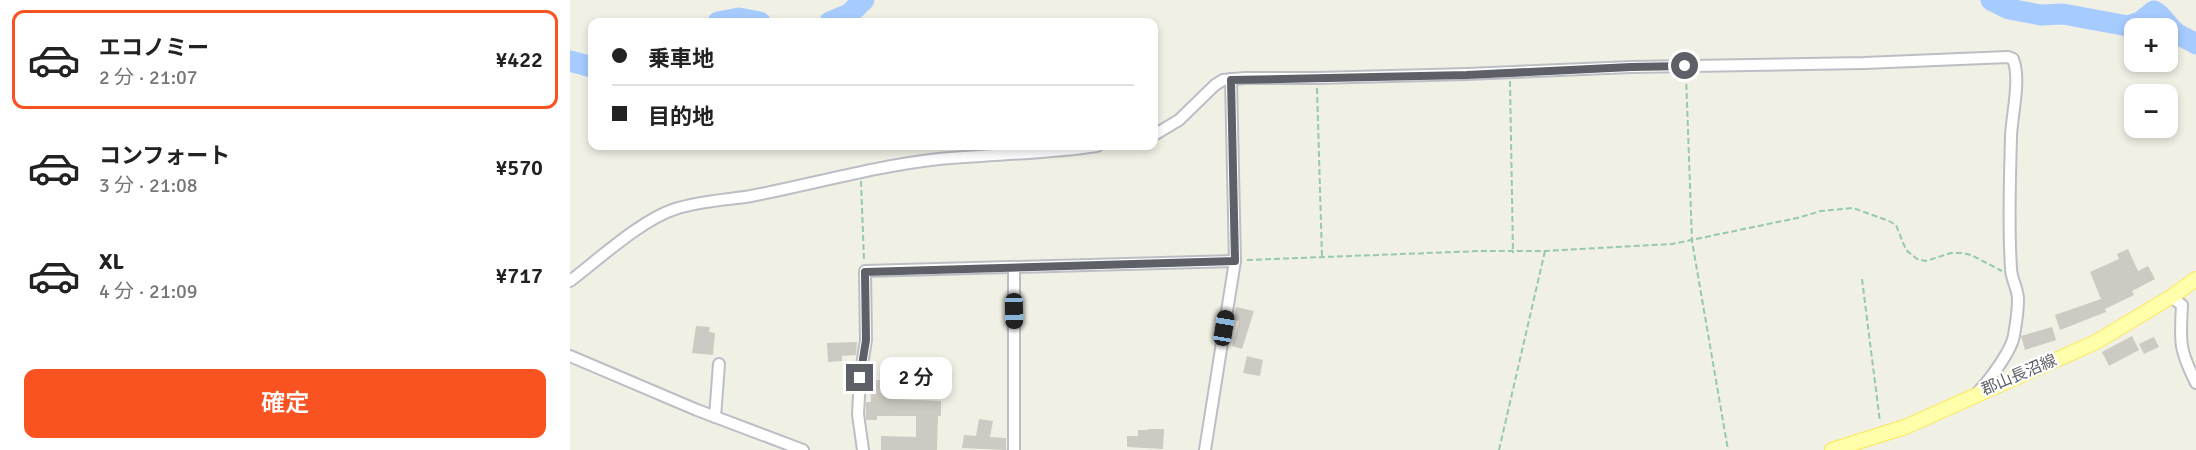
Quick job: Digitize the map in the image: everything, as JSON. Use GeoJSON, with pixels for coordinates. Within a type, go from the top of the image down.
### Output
{"type":"FeatureCollection","features":[{"type":"Feature","properties":{"kind":"main road","name":"郡山長沼線"},"geometry":{"type":"LineString","coordinates":[[1832,450],[1905,427],[2096,342],[2171,297],[2196,279]]}},
{"type":"Feature","properties":{"kind":"street"},"geometry":{"type":"LineString","coordinates":[[1158,133],[1179,120],[1215,85],[1223,80],[1245,78],[1317,78],[1769,63],[1875,63],[2008,57],[2013,59],[2017,71],[2012,125],[2011,271],[2018,298],[2014,337],[2010,349],[1989,381],[1978,393]]}},
{"type":"Feature","properties":{"kind":"street"},"geometry":{"type":"LineString","coordinates":[[1205,450],[1235,261],[1231,80]]}},
{"type":"Feature","properties":{"kind":"street"},"geometry":{"type":"LineString","coordinates":[[570,281],[651,220],[674,209],[762,193],[861,170],[938,159],[1063,150]]}},
{"type":"Feature","properties":{"kind":"street"},"geometry":{"type":"LineString","coordinates":[[863,450],[858,414],[860,378],[866,340],[865,272],[1235,261]]}},
{"type":"Feature","properties":{"kind":"street"},"geometry":{"type":"LineString","coordinates":[[1014,267],[1014,450]]}},
{"type":"Feature","properties":{"kind":"street"},"geometry":{"type":"LineString","coordinates":[[2171,297],[2182,306],[2181,348],[2196,383]]}},
{"type":"Feature","properties":{"kind":"street"},"geometry":{"type":"LineString","coordinates":[[570,356],[715,417],[803,450]]}},
{"type":"Feature","properties":{"kind":"street"},"geometry":{"type":"LineString","coordinates":[[715,417],[719,364]]}},
{"type":"Feature","properties":{"kind":"path"},"geometry":{"type":"LineString","coordinates":[[1685,66],[1692,241],[1728,450]]}},
{"type":"Feature","properties":{"kind":"path"},"geometry":{"type":"LineString","coordinates":[[1509,72],[1513,253]]}},
{"type":"Feature","properties":{"kind":"path"},"geometry":{"type":"LineString","coordinates":[[1317,78],[1322,256]]}},
{"type":"Feature","properties":{"kind":"path"},"geometry":{"type":"LineString","coordinates":[[861,170],[865,272]]}},
{"type":"Feature","properties":{"kind":"path"},"geometry":{"type":"LineString","coordinates":[[1235,261],[1322,256],[1603,249],[1692,241],[1821,211],[1853,208],[1896,225],[1906,250],[1917,260],[1926,261],[1951,253],[1963,253],[2001,271],[2011,271]]}},
{"type":"Feature","properties":{"kind":"path"},"geometry":{"type":"LineString","coordinates":[[1499,450],[1545,251]]}},
{"type":"Feature","properties":{"kind":"path"},"geometry":{"type":"LineString","coordinates":[[1862,279],[1882,434]]}},
{"type":"Feature","properties":{"kind":"building"},"geometry":{"type":"Polygon","coordinates":[[[2128,249],[2138,271],[2148,266],[2155,279],[2132,291],[2134,295],[2105,309],[2106,312],[2060,330],[2055,315],[2101,299],[2090,272],[2119,259],[2117,254],[2128,249]]]}},
{"type":"Feature","properties":{"kind":"building"},"geometry":{"type":"Polygon","coordinates":[[[1236,307],[1254,311],[1242,349],[1232,346],[1239,321],[1234,320],[1236,307]]]}},
{"type":"Feature","properties":{"kind":"building"},"geometry":{"type":"Polygon","coordinates":[[[696,326],[710,327],[709,332],[715,333],[713,355],[692,353],[696,326]]]}},
{"type":"Feature","properties":{"kind":"building"},"geometry":{"type":"Polygon","coordinates":[[[2052,327],[2056,340],[2025,350],[2021,336],[2052,327]]]}},
{"type":"Feature","properties":{"kind":"building"},"geometry":{"type":"Polygon","coordinates":[[[2132,336],[2139,350],[2109,366],[2102,352],[2132,336]]]}},
{"type":"Feature","properties":{"kind":"building"},"geometry":{"type":"Polygon","coordinates":[[[2154,337],[2159,347],[2144,354],[2139,344],[2154,337]]]}},
{"type":"Feature","properties":{"kind":"building"},"geometry":{"type":"Polygon","coordinates":[[[857,342],[856,355],[842,356],[842,361],[828,362],[827,343],[857,342]]]}},
{"type":"Feature","properties":{"kind":"building"},"geometry":{"type":"Polygon","coordinates":[[[1247,356],[1263,360],[1260,376],[1243,373],[1247,356]]]}},
{"type":"Feature","properties":{"kind":"building"},"geometry":{"type":"Polygon","coordinates":[[[870,380],[893,380],[893,399],[941,401],[937,450],[881,450],[881,436],[916,437],[916,416],[877,416],[877,420],[866,420],[866,402],[871,402],[870,380]]]}},
{"type":"Feature","properties":{"kind":"building"},"geometry":{"type":"Polygon","coordinates":[[[979,419],[993,421],[990,437],[1006,438],[1006,450],[962,448],[964,435],[976,436],[979,419]]]}},
{"type":"Feature","properties":{"kind":"building"},"geometry":{"type":"Polygon","coordinates":[[[1164,429],[1163,449],[1127,447],[1127,436],[1138,436],[1138,430],[1164,429]]]}},
{"type":"Feature","properties":{"kind":"waterway"},"geometry":{"type":"LineString","coordinates":[[840,18],[849,14],[864,0]]}},
{"type":"Feature","properties":{"kind":"waterway"},"geometry":{"type":"LineString","coordinates":[[1991,0],[2009,9],[2041,15],[2063,14],[2128,26],[2140,22],[2154,11],[2175,32],[2196,44]]}},
{"type":"Feature","properties":{"kind":"waterway"},"geometry":{"type":"LineString","coordinates":[[570,61],[588,66]]}},
{"type":"Feature","properties":{"kind":"route"},"geometry":{"type":"LineString","coordinates":[[860,378],[866,340],[865,272],[1235,261],[1231,80],[1467,75],[1685,66]]}}]}
